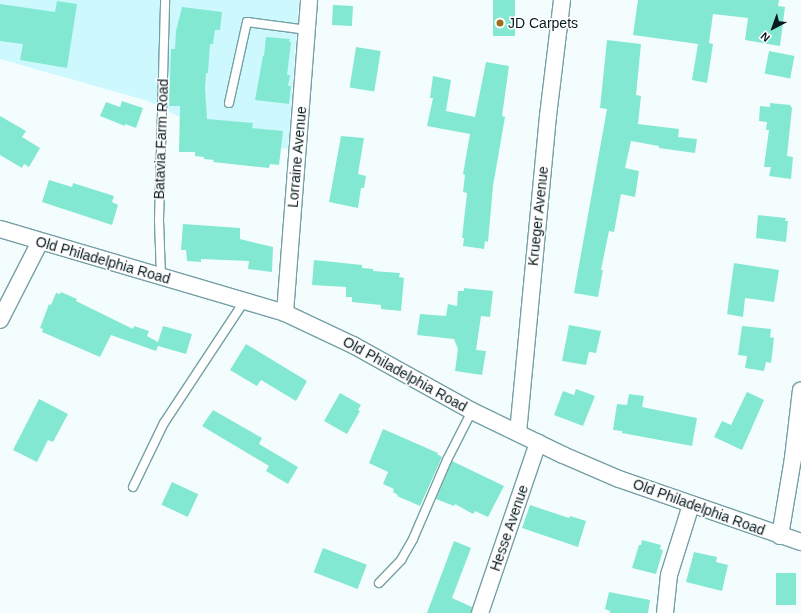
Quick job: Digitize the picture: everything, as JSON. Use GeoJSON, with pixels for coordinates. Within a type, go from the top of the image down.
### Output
{"type":"FeatureCollection","features":[{"type":"Feature","properties":{"kind":"street","name":"Lorraine Avenue"},"geometry":{"type":"LineString","coordinates":[[285,314],[309,0]]}},
{"type":"Feature","properties":{"kind":"street","name":"Krueger Avenue"},"geometry":{"type":"LineString","coordinates":[[518,433],[548,116],[562,0]]}},
{"type":"Feature","properties":{"kind":"street","name":"Old Philadelphia Road"},"geometry":{"type":"LineString","coordinates":[[0,229],[40,242],[245,300],[285,314],[383,360],[472,410],[538,443],[612,476],[691,505],[801,542]]}},
{"type":"Feature","properties":{"kind":"street"},"geometry":{"type":"LineString","coordinates":[[0,320],[40,242]]}},
{"type":"Feature","properties":{"kind":"street"},"geometry":{"type":"LineString","coordinates":[[780,536],[793,458],[801,390]]}},
{"type":"Feature","properties":{"kind":"street","name":"Hesse Avenue"},"geometry":{"type":"LineString","coordinates":[[480,613],[538,443]]}},
{"type":"Feature","properties":{"kind":"street"},"geometry":{"type":"LineString","coordinates":[[665,613],[668,576],[691,505]]}},
{"type":"Feature","properties":{"kind":"lane","name":"Batavia Farm Road"},"geometry":{"type":"LineString","coordinates":[[161,277],[159,213],[165,0]]}},
{"type":"Feature","properties":{"kind":"lane"},"geometry":{"type":"LineString","coordinates":[[229,104],[247,22],[307,30]]}},
{"type":"Feature","properties":{"kind":"lane"},"geometry":{"type":"LineString","coordinates":[[133,487],[164,423],[245,300]]}},
{"type":"Feature","properties":{"kind":"lane"},"geometry":{"type":"LineString","coordinates":[[379,583],[401,560],[413,539],[472,410]]}},
{"type":"Feature","properties":{"kind":"shaded area"},"geometry":{"type":"Polygon","coordinates":[[[0,0],[299,0],[288,149],[223,139],[148,101],[0,59],[0,0]]]}},
{"type":"Feature","properties":{"kind":"building"},"geometry":{"type":"Polygon","coordinates":[[[493,0],[515,0],[515,36],[493,36],[493,0]]]}},
{"type":"Feature","properties":{"kind":"building"},"geometry":{"type":"Polygon","coordinates":[[[638,0],[779,0],[778,6],[785,7],[780,46],[745,40],[748,18],[713,14],[709,43],[713,44],[707,83],[692,80],[698,44],[633,35],[638,0]]]}},
{"type":"Feature","properties":{"kind":"building"},"geometry":{"type":"Polygon","coordinates":[[[57,1],[77,4],[67,68],[20,60],[23,44],[0,41],[0,4],[55,12],[57,1]]]}},
{"type":"Feature","properties":{"kind":"building"},"geometry":{"type":"Polygon","coordinates":[[[333,5],[353,6],[352,26],[332,25],[333,5]]]}},
{"type":"Feature","properties":{"kind":"building"},"geometry":{"type":"Polygon","coordinates":[[[182,7],[222,12],[220,30],[215,30],[213,44],[210,44],[208,73],[206,73],[205,88],[207,119],[253,123],[252,128],[283,131],[279,165],[270,164],[269,168],[213,162],[214,160],[195,156],[195,152],[179,152],[180,106],[169,106],[171,49],[175,49],[176,31],[182,7]]]}},
{"type":"Feature","properties":{"kind":"building"},"geometry":{"type":"Polygon","coordinates":[[[266,37],[290,39],[289,42],[291,42],[287,75],[290,75],[288,86],[291,86],[289,104],[255,100],[264,56],[266,37]]]}},
{"type":"Feature","properties":{"kind":"building"},"geometry":{"type":"Polygon","coordinates":[[[607,40],[641,44],[636,95],[641,96],[638,124],[679,129],[678,137],[697,139],[695,153],[659,148],[659,146],[631,141],[625,168],[639,171],[635,197],[621,194],[614,232],[609,231],[601,270],[603,270],[598,297],[574,293],[607,109],[600,108],[607,40]]]}},
{"type":"Feature","properties":{"kind":"building"},"geometry":{"type":"Polygon","coordinates":[[[356,47],[381,51],[374,91],[350,87],[356,47]]]}},
{"type":"Feature","properties":{"kind":"building"},"geometry":{"type":"Polygon","coordinates":[[[769,51],[795,56],[790,79],[765,74],[769,51]]]}},
{"type":"Feature","properties":{"kind":"building"},"geometry":{"type":"Polygon","coordinates":[[[486,62],[509,66],[502,116],[505,117],[493,186],[488,242],[485,241],[484,249],[463,246],[464,238],[462,238],[467,193],[463,192],[465,175],[463,174],[470,134],[427,126],[433,98],[430,98],[433,76],[451,80],[446,111],[475,117],[486,62]]]}},
{"type":"Feature","properties":{"kind":"building"},"geometry":{"type":"Polygon","coordinates":[[[122,101],[143,108],[136,128],[125,124],[125,126],[100,116],[106,102],[120,107],[122,101]]]}},
{"type":"Feature","properties":{"kind":"building"},"geometry":{"type":"Polygon","coordinates":[[[770,103],[790,105],[792,108],[787,156],[793,157],[791,179],[769,176],[771,167],[764,167],[769,130],[766,130],[767,122],[759,121],[760,106],[770,107],[770,103]]]}},
{"type":"Feature","properties":{"kind":"building"},"geometry":{"type":"Polygon","coordinates":[[[0,116],[26,131],[22,137],[40,148],[29,167],[24,164],[22,168],[0,155],[0,116]]]}},
{"type":"Feature","properties":{"kind":"building"},"geometry":{"type":"Polygon","coordinates":[[[341,136],[364,138],[358,174],[366,176],[364,188],[361,188],[358,208],[329,202],[341,136]]]}},
{"type":"Feature","properties":{"kind":"building"},"geometry":{"type":"Polygon","coordinates":[[[49,180],[72,187],[73,183],[114,196],[112,202],[118,205],[112,225],[42,202],[49,180]]]}},
{"type":"Feature","properties":{"kind":"building"},"geometry":{"type":"Polygon","coordinates":[[[758,215],[786,218],[785,221],[788,221],[786,242],[756,238],[758,215]]]}},
{"type":"Feature","properties":{"kind":"building"},"geometry":{"type":"Polygon","coordinates":[[[183,224],[240,228],[240,239],[273,247],[272,272],[248,269],[249,261],[201,259],[201,262],[187,261],[186,250],[181,250],[183,224]]]}},
{"type":"Feature","properties":{"kind":"building"},"geometry":{"type":"Polygon","coordinates":[[[314,260],[362,265],[362,268],[373,269],[373,271],[400,273],[399,277],[404,278],[401,311],[381,309],[381,305],[352,302],[352,297],[346,297],[346,287],[312,285],[314,260]]]}},
{"type":"Feature","properties":{"kind":"building"},"geometry":{"type":"Polygon","coordinates":[[[734,263],[779,270],[774,302],[745,298],[743,317],[727,314],[734,263]]]}},
{"type":"Feature","properties":{"kind":"building"},"geometry":{"type":"Polygon","coordinates":[[[464,288],[493,291],[490,317],[481,316],[476,350],[486,351],[482,375],[455,371],[458,349],[454,339],[417,335],[420,314],[446,316],[448,304],[457,306],[458,291],[464,291],[464,288]]]}},
{"type":"Feature","properties":{"kind":"building"},"geometry":{"type":"Polygon","coordinates":[[[61,292],[133,329],[134,326],[149,331],[147,336],[158,342],[163,326],[192,334],[186,354],[158,346],[156,351],[111,335],[100,357],[42,332],[43,329],[40,328],[49,304],[51,305],[56,293],[60,294],[61,292]]]}},
{"type":"Feature","properties":{"kind":"building"},"geometry":{"type":"Polygon","coordinates":[[[569,325],[601,331],[596,353],[589,352],[586,365],[562,361],[569,325]]]}},
{"type":"Feature","properties":{"kind":"building"},"geometry":{"type":"Polygon","coordinates":[[[742,326],[771,329],[770,337],[774,338],[771,363],[766,362],[764,371],[745,368],[747,356],[738,355],[742,326]]]}},
{"type":"Feature","properties":{"kind":"building"},"geometry":{"type":"Polygon","coordinates":[[[246,344],[307,381],[296,401],[261,380],[257,386],[230,370],[246,344]]]}},
{"type":"Feature","properties":{"kind":"building"},"geometry":{"type":"Polygon","coordinates":[[[576,389],[595,396],[583,426],[554,415],[563,391],[574,395],[576,389]]]}},
{"type":"Feature","properties":{"kind":"building"},"geometry":{"type":"Polygon","coordinates":[[[747,392],[764,400],[742,450],[714,437],[722,421],[731,425],[747,392]]]}},
{"type":"Feature","properties":{"kind":"building"},"geometry":{"type":"Polygon","coordinates":[[[340,393],[361,405],[358,410],[360,411],[347,434],[324,421],[340,393]]]}},
{"type":"Feature","properties":{"kind":"building"},"geometry":{"type":"Polygon","coordinates":[[[629,394],[644,396],[642,407],[697,418],[692,446],[613,430],[617,404],[627,405],[629,394]]]}},
{"type":"Feature","properties":{"kind":"building"},"geometry":{"type":"Polygon","coordinates":[[[39,399],[68,414],[53,442],[48,440],[37,462],[13,450],[39,399]]]}},
{"type":"Feature","properties":{"kind":"building"},"geometry":{"type":"Polygon","coordinates":[[[213,410],[262,438],[259,444],[298,467],[288,484],[266,471],[269,466],[202,426],[213,410]]]}},
{"type":"Feature","properties":{"kind":"building"},"geometry":{"type":"Polygon","coordinates":[[[383,429],[438,453],[437,454],[442,457],[420,506],[397,496],[398,495],[393,492],[394,489],[383,484],[388,472],[369,463],[383,429]]]}},
{"type":"Feature","properties":{"kind":"building"},"geometry":{"type":"Polygon","coordinates":[[[452,461],[504,486],[488,517],[475,511],[473,514],[455,504],[454,506],[436,499],[452,461]]]}},
{"type":"Feature","properties":{"kind":"building"},"geometry":{"type":"Polygon","coordinates":[[[172,482],[198,494],[188,517],[161,505],[172,482]]]}},
{"type":"Feature","properties":{"kind":"building"},"geometry":{"type":"Polygon","coordinates":[[[530,505],[569,518],[570,516],[586,521],[578,547],[522,528],[530,505]]]}},
{"type":"Feature","properties":{"kind":"building"},"geometry":{"type":"Polygon","coordinates":[[[642,540],[661,545],[660,549],[663,550],[656,574],[632,568],[642,540]]]}},
{"type":"Feature","properties":{"kind":"building"},"geometry":{"type":"Polygon","coordinates":[[[454,541],[471,548],[452,598],[472,607],[471,613],[427,613],[454,541]]]}},
{"type":"Feature","properties":{"kind":"building"},"geometry":{"type":"Polygon","coordinates":[[[323,548],[367,565],[358,589],[314,572],[323,548]]]}},
{"type":"Feature","properties":{"kind":"building"},"geometry":{"type":"Polygon","coordinates":[[[694,552],[717,557],[716,562],[728,565],[722,591],[686,582],[694,552]]]}},
{"type":"Feature","properties":{"kind":"building"},"geometry":{"type":"Polygon","coordinates":[[[776,573],[796,573],[796,605],[776,605],[776,573]]]}},
{"type":"Feature","properties":{"kind":"building"},"geometry":{"type":"Polygon","coordinates":[[[609,592],[650,600],[648,613],[610,613],[610,611],[605,609],[609,592]]]}},
{"type":"Feature","properties":{"kind":"place","name":"JD Carpets"},"geometry":{"type":"Point","coordinates":[500,23]}}]}
